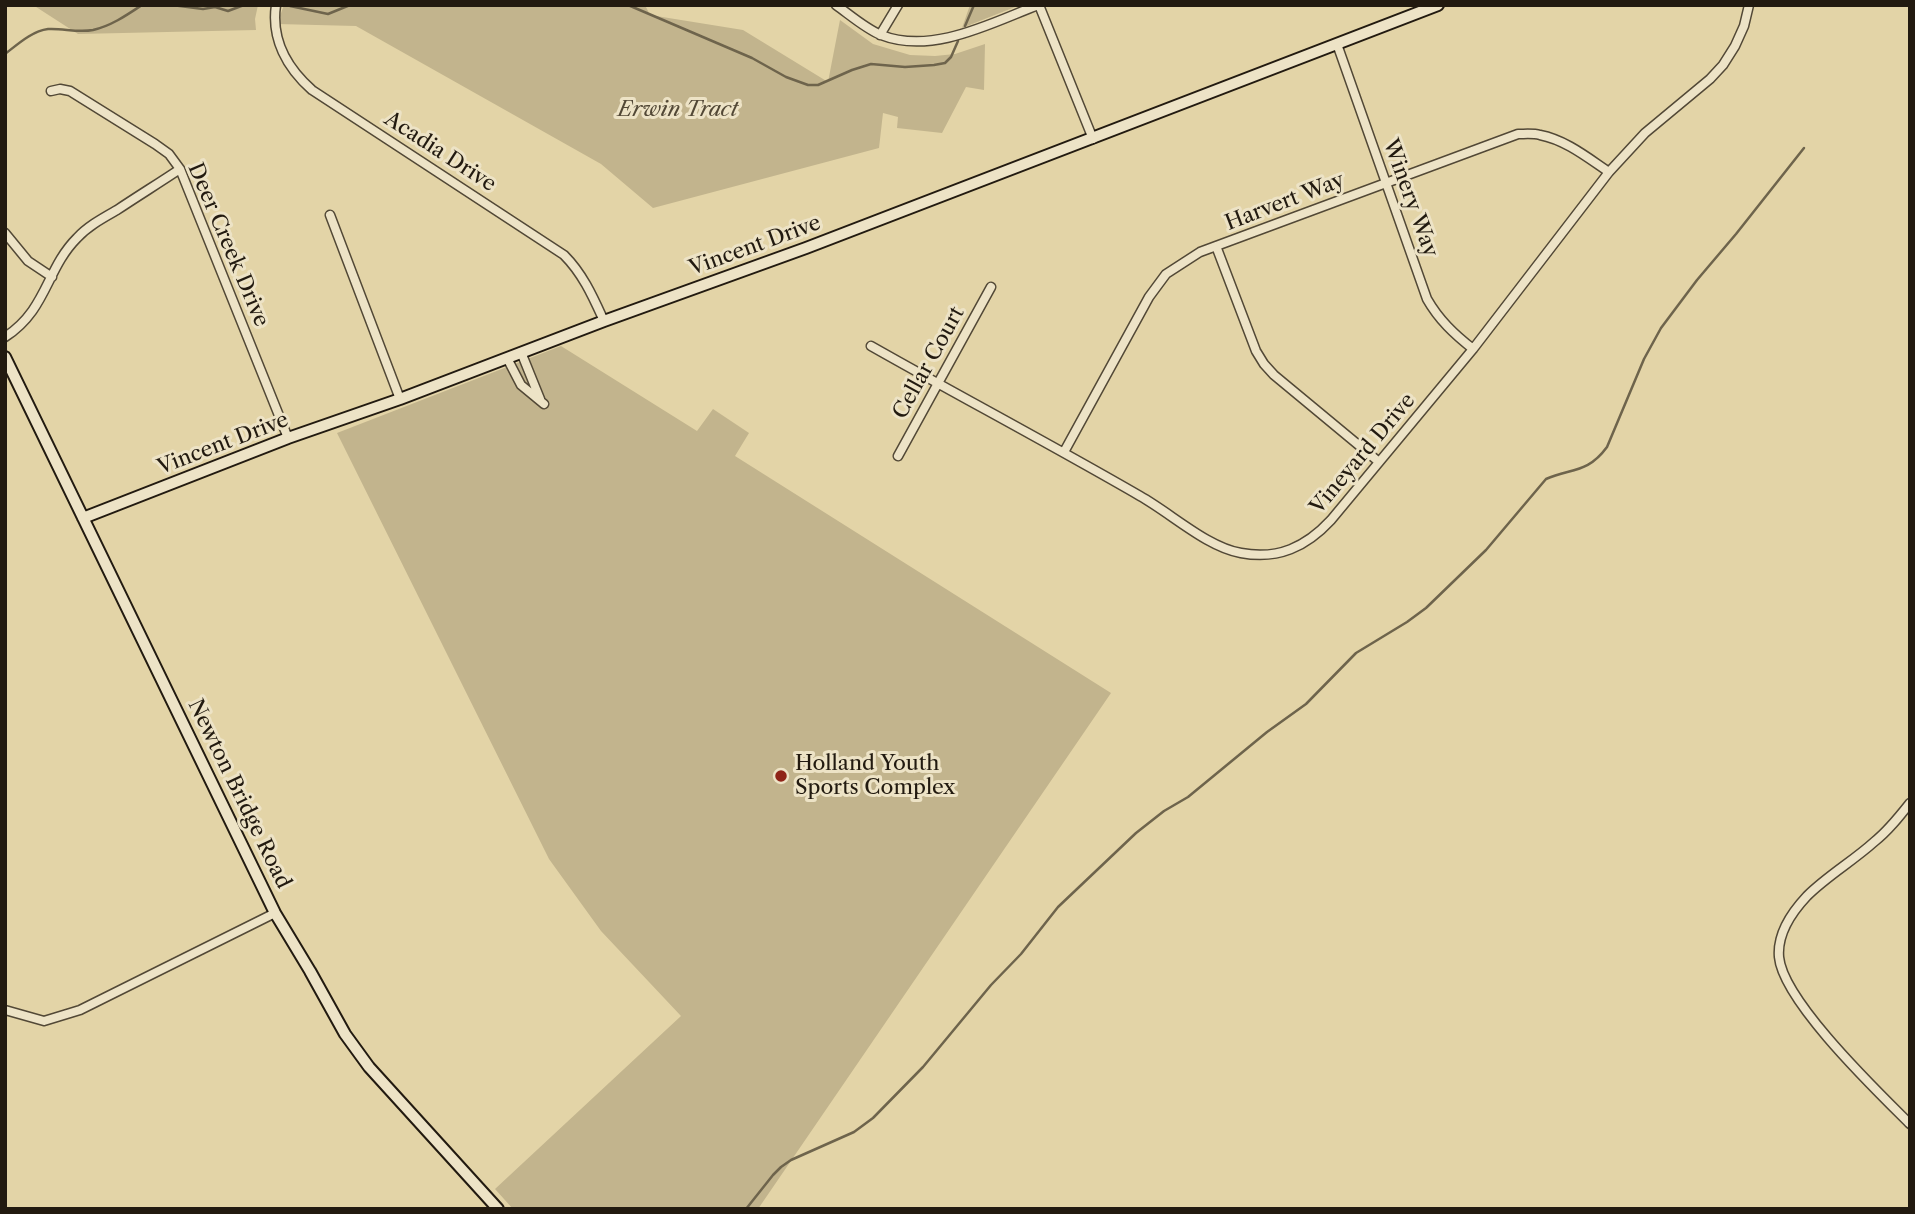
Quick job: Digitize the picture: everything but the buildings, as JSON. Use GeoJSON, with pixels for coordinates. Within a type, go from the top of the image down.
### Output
{"type":"FeatureCollection","features":[{"type":"Feature","properties":{"kind":"street","name":"Acadia Drive"},"geometry":{"type":"LineString","coordinates":[[276,5],[275,20],[279,44],[289,64],[303,82],[564,255],[588,286],[604,320]]}},
{"type":"Feature","properties":{"kind":"street"},"geometry":{"type":"LineString","coordinates":[[836,5],[880,34],[907,41],[938,40],[1038,5],[1093,139]]}},
{"type":"Feature","properties":{"kind":"street"},"geometry":{"type":"LineString","coordinates":[[880,34],[898,5]]}},
{"type":"Feature","properties":{"kind":"street","name":"Vincent Drive"},"geometry":{"type":"LineString","coordinates":[[83,519],[288,438],[806,248],[1438,5]]}},
{"type":"Feature","properties":{"kind":"street","name":"Vineyard Drive"},"geometry":{"type":"LineString","coordinates":[[872,346],[1169,513],[1212,544],[1231,551],[1257,555],[1293,549],[1314,537],[1331,520],[1473,349],[1609,172],[1645,133],[1723,65],[1744,26],[1749,5]]}},
{"type":"Feature","properties":{"kind":"street","name":"Winery Way"},"geometry":{"type":"LineString","coordinates":[[1337,44],[1427,299],[1455,335],[1473,349]]}},
{"type":"Feature","properties":{"kind":"street","name":"Deer Creek Drive"},"geometry":{"type":"LineString","coordinates":[[51,92],[60,89],[70,91],[169,154],[180,169],[288,438]]}},
{"type":"Feature","properties":{"kind":"street","name":"Harvert Way"},"geometry":{"type":"LineString","coordinates":[[1063,452],[1149,297],[1166,274],[1200,252],[1518,134],[1539,134],[1559,141],[1609,172]]}},
{"type":"Feature","properties":{"kind":"street"},"geometry":{"type":"LineString","coordinates":[[5,337],[18,329],[33,311],[77,237],[180,169]]}},
{"type":"Feature","properties":{"kind":"street"},"geometry":{"type":"LineString","coordinates":[[330,215],[400,398]]}},
{"type":"Feature","properties":{"kind":"street"},"geometry":{"type":"LineString","coordinates":[[5,233],[29,261],[52,277]]}},
{"type":"Feature","properties":{"kind":"street"},"geometry":{"type":"LineString","coordinates":[[1216,246],[1256,351],[1264,364],[1378,463]]}},
{"type":"Feature","properties":{"kind":"street","name":"Cellar Court"},"geometry":{"type":"LineString","coordinates":[[898,456],[991,287]]}},
{"type":"Feature","properties":{"kind":"street"},"geometry":{"type":"LineString","coordinates":[[507,358],[521,385],[544,404],[538,396],[521,352]]}},
{"type":"Feature","properties":{"kind":"street","name":"Newton Bridge Road"},"geometry":{"type":"LineString","coordinates":[[5,357],[275,913],[345,1034],[369,1067],[498,1209]]}},
{"type":"Feature","properties":{"kind":"street"},"geometry":{"type":"LineString","coordinates":[[1910,803],[1883,834],[1811,893],[1795,910],[1782,934],[1779,957],[1787,984],[1803,1007],[1872,1086],[1910,1124]]}},
{"type":"Feature","properties":{"kind":"street"},"geometry":{"type":"LineString","coordinates":[[5,1010],[44,1021],[80,1010],[275,913]]}},
{"type":"Feature","properties":{"kind":"green space"},"geometry":{"type":"Polygon","coordinates":[[[33,5],[258,5],[256,30],[78,34],[33,5]]]}},
{"type":"Feature","properties":{"kind":"green space","name":"Erwin Tract"},"geometry":{"type":"Polygon","coordinates":[[[284,5],[645,5],[650,15],[743,30],[828,82],[840,20],[873,44],[910,55],[955,54],[985,44],[984,90],[966,87],[942,133],[897,128],[898,117],[883,113],[879,148],[653,208],[601,164],[356,26],[277,24],[284,5]]]}},
{"type":"Feature","properties":{"kind":"green space"},"geometry":{"type":"Polygon","coordinates":[[[970,5],[1020,5],[962,28],[970,5]]]}},
{"type":"Feature","properties":{"kind":"green space","name":"Holland Youth Sports Complex"},"geometry":{"type":"Polygon","coordinates":[[[561,346],[697,431],[713,409],[749,433],[735,456],[1111,693],[758,1209],[513,1209],[495,1189],[681,1016],[601,931],[549,859],[337,433],[561,346]]]}},
{"type":"Feature","properties":{"kind":"waterway"},"geometry":{"type":"LineString","coordinates":[[5,54],[36,32],[48,29],[93,30],[112,23],[142,5]]}},
{"type":"Feature","properties":{"kind":"waterway"},"geometry":{"type":"LineString","coordinates":[[172,5],[203,9],[215,7],[228,11],[244,5]]}},
{"type":"Feature","properties":{"kind":"waterway"},"geometry":{"type":"LineString","coordinates":[[290,6],[328,14],[350,5]]}},
{"type":"Feature","properties":{"kind":"waterway"},"geometry":{"type":"LineString","coordinates":[[628,5],[808,85],[818,85],[871,64],[905,67],[945,63],[951,57],[958,41]]}},
{"type":"Feature","properties":{"kind":"waterway"},"geometry":{"type":"LineString","coordinates":[[965,26],[974,5]]}},
{"type":"Feature","properties":{"kind":"waterway"},"geometry":{"type":"LineString","coordinates":[[746,1209],[781,1167],[854,1132],[873,1118],[923,1067],[1058,907],[1136,833],[1164,811],[1188,797],[1267,732],[1306,704],[1356,653],[1426,608],[1486,550],[1546,479],[1586,466],[1600,455],[1607,447],[1644,359],[1661,328],[1804,148]]}},
{"type":"Feature","properties":{"kind":"place","name":"Holland Youth Sports Complex"},"geometry":{"type":"Point","coordinates":[781,776]}}]}
